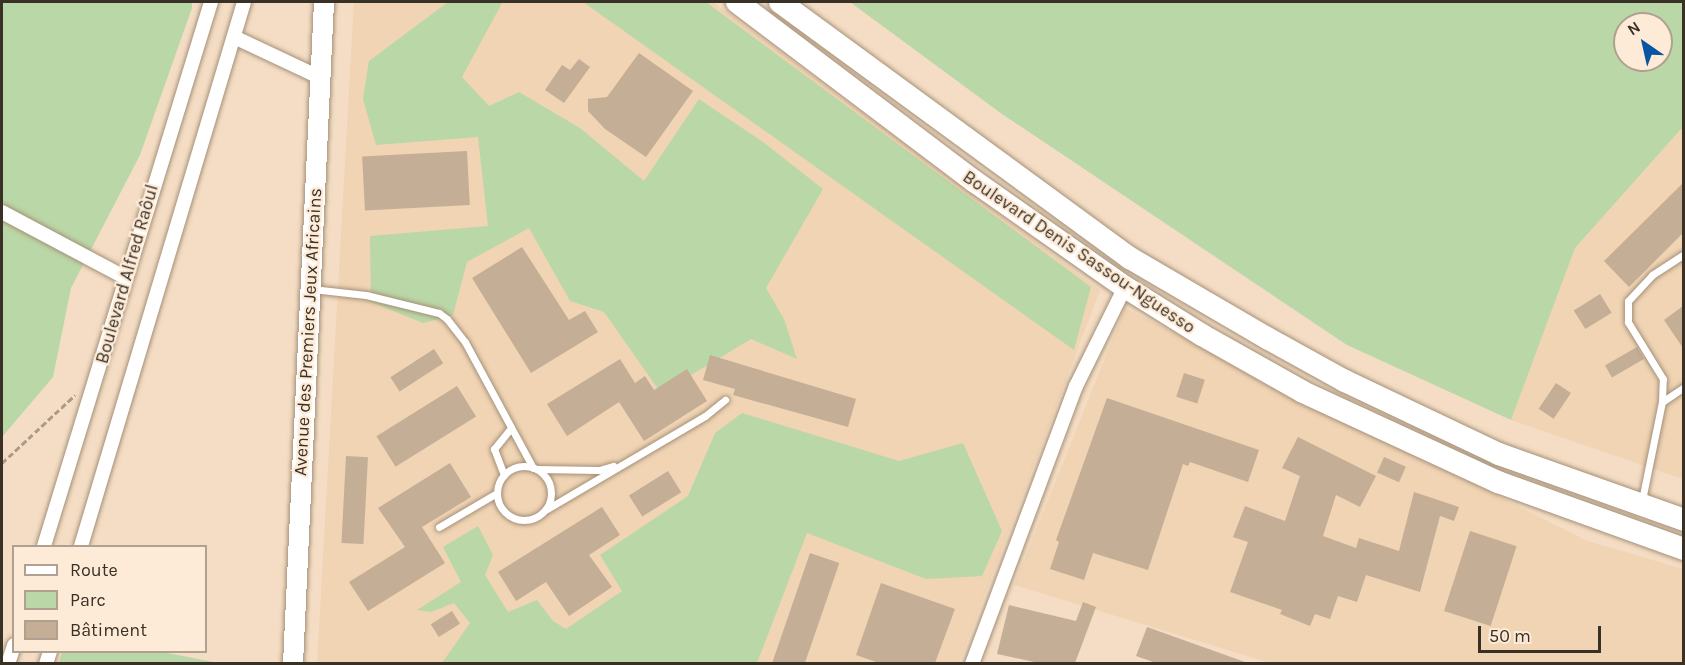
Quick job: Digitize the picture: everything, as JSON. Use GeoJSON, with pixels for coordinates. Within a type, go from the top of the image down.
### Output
{"type":"FeatureCollection","features":[{"type":"Feature","properties":{"kind":"main road","name":"Boulevard Denis Sassou-Nguesso"},"geometry":{"type":"LineString","coordinates":[[737,2],[974,181],[1125,287],[1303,392],[1498,482],[1683,549]]}},
{"type":"Feature","properties":{"kind":"main road","name":"Boulevard Denis Sassou-Nguesso"},"geometry":{"type":"LineString","coordinates":[[780,2],[992,160],[1150,269],[1345,381],[1499,454],[1683,520]]}},
{"type":"Feature","properties":{"kind":"street","name":"Boulevard Alfred Raôul"},"geometry":{"type":"LineString","coordinates":[[44,545],[97,375],[124,277],[211,2]]}},
{"type":"Feature","properties":{"kind":"street","name":"Boulevard Alfred Raôul"},"geometry":{"type":"LineString","coordinates":[[81,545],[244,2]]}},
{"type":"Feature","properties":{"kind":"street","name":"Avenue des Premiers Jeux Africains"},"geometry":{"type":"LineString","coordinates":[[293,663],[324,2]]}},
{"type":"Feature","properties":{"kind":"street"},"geometry":{"type":"LineString","coordinates":[[234,37],[319,77]]}},
{"type":"Feature","properties":{"kind":"street"},"geometry":{"type":"LineString","coordinates":[[2,212],[124,277]]}},
{"type":"Feature","properties":{"kind":"street"},"geometry":{"type":"LineString","coordinates":[[972,663],[1076,386],[1125,287]]}},
{"type":"Feature","properties":{"kind":"lane"},"geometry":{"type":"LineString","coordinates":[[1641,506],[1662,402],[1663,379],[1628,322],[1628,301],[1652,275],[1683,254]]}},
{"type":"Feature","properties":{"kind":"lane"},"geometry":{"type":"LineString","coordinates":[[310,289],[366,295],[439,313],[465,342],[510,429],[530,456],[535,468],[551,487],[547,509]]}},
{"type":"Feature","properties":{"kind":"lane"},"geometry":{"type":"LineString","coordinates":[[1662,402],[1683,387]]}},
{"type":"Feature","properties":{"kind":"lane"},"geometry":{"type":"LineString","coordinates":[[497,493],[504,511],[521,520],[540,516],[547,509],[619,464],[681,431],[725,400]]}},
{"type":"Feature","properties":{"kind":"lane"},"geometry":{"type":"LineString","coordinates":[[504,475],[494,449],[510,429]]}},
{"type":"Feature","properties":{"kind":"lane"},"geometry":{"type":"LineString","coordinates":[[439,527],[497,493],[504,475],[514,469],[599,470],[619,464]]}},
{"type":"Feature","properties":{"kind":"path"},"geometry":{"type":"LineString","coordinates":[[2,463],[97,375]]}},
{"type":"Feature","properties":{"kind":"shaded area"},"geometry":{"type":"Polygon","coordinates":[[[354,2],[713,2],[1100,290],[959,663],[317,664],[354,2]]]}},
{"type":"Feature","properties":{"kind":"shaded area"},"geometry":{"type":"Polygon","coordinates":[[[1681,129],[1684,131],[1683,479],[1511,420],[1575,248],[1681,129]]]}},
{"type":"Feature","properties":{"kind":"shaded area"},"geometry":{"type":"Polygon","coordinates":[[[1125,308],[1585,540],[1683,569],[1683,663],[1270,663],[1014,585],[1125,308]]]}},
{"type":"Feature","properties":{"kind":"green space"},"geometry":{"type":"Polygon","coordinates":[[[2,2],[192,2],[192,8],[140,155],[71,288],[53,377],[2,437],[2,2]]]}},
{"type":"Feature","properties":{"kind":"green space"},"geometry":{"type":"Polygon","coordinates":[[[448,2],[502,3],[462,77],[489,106],[519,92],[580,128],[644,181],[699,99],[763,142],[823,189],[766,288],[784,319],[797,359],[751,339],[661,393],[604,312],[570,301],[529,228],[467,262],[453,315],[423,323],[371,302],[370,236],[488,226],[478,137],[376,145],[363,99],[369,61],[448,2]]]}},
{"type":"Feature","properties":{"kind":"green space"},"geometry":{"type":"Polygon","coordinates":[[[583,2],[706,2],[1091,287],[1074,350],[583,2]]]}},
{"type":"Feature","properties":{"kind":"green space"},"geometry":{"type":"Polygon","coordinates":[[[850,2],[1683,2],[1683,131],[1681,129],[1575,248],[1511,420],[1347,345],[1002,114],[850,2]]]}},
{"type":"Feature","properties":{"kind":"green space"},"geometry":{"type":"Polygon","coordinates":[[[742,413],[899,461],[963,443],[1002,531],[982,576],[926,579],[807,533],[757,663],[442,663],[470,623],[454,603],[431,612],[417,610],[461,582],[443,547],[478,526],[493,555],[485,575],[508,612],[537,600],[553,621],[566,629],[622,591],[600,555],[688,496],[715,433],[742,413]]]}},
{"type":"Feature","properties":{"kind":"green space"},"geometry":{"type":"Polygon","coordinates":[[[62,653],[168,653],[218,663],[59,663],[62,653]]]}},
{"type":"Feature","properties":{"kind":"building"},"geometry":{"type":"Polygon","coordinates":[[[639,53],[693,91],[646,157],[605,129],[588,111],[588,99],[607,97],[639,53]]]}},
{"type":"Feature","properties":{"kind":"building"},"geometry":{"type":"Polygon","coordinates":[[[579,59],[590,67],[564,103],[545,90],[562,65],[570,70],[579,59]]]}},
{"type":"Feature","properties":{"kind":"building"},"geometry":{"type":"Polygon","coordinates":[[[467,151],[470,205],[365,210],[362,156],[467,151]]]}},
{"type":"Feature","properties":{"kind":"building"},"geometry":{"type":"Polygon","coordinates":[[[1683,183],[1683,233],[1629,287],[1604,261],[1683,183]]]}},
{"type":"Feature","properties":{"kind":"building"},"geometry":{"type":"Polygon","coordinates":[[[522,247],[569,320],[585,311],[598,332],[531,373],[472,278],[522,247]]]}},
{"type":"Feature","properties":{"kind":"building"},"geometry":{"type":"Polygon","coordinates":[[[1600,294],[1612,313],[1585,329],[1574,310],[1600,294]]]}},
{"type":"Feature","properties":{"kind":"building"},"geometry":{"type":"Polygon","coordinates":[[[1683,306],[1683,348],[1664,320],[1683,306]]]}},
{"type":"Feature","properties":{"kind":"building"},"geometry":{"type":"Polygon","coordinates":[[[1637,347],[1644,359],[1612,378],[1605,366],[1637,347]]]}},
{"type":"Feature","properties":{"kind":"building"},"geometry":{"type":"Polygon","coordinates":[[[434,349],[443,363],[400,392],[390,377],[434,349]]]}},
{"type":"Feature","properties":{"kind":"building"},"geometry":{"type":"Polygon","coordinates":[[[710,355],[856,399],[848,427],[733,395],[735,389],[703,380],[710,355]]]}},
{"type":"Feature","properties":{"kind":"building"},"geometry":{"type":"Polygon","coordinates":[[[620,359],[635,383],[645,376],[654,390],[687,369],[707,401],[644,441],[619,402],[567,436],[547,404],[620,359]]]}},
{"type":"Feature","properties":{"kind":"building"},"geometry":{"type":"Polygon","coordinates":[[[1184,373],[1205,380],[1197,404],[1176,397],[1184,373]]]}},
{"type":"Feature","properties":{"kind":"building"},"geometry":{"type":"Polygon","coordinates":[[[1556,383],[1571,393],[1554,419],[1539,409],[1556,383]]]}},
{"type":"Feature","properties":{"kind":"building"},"geometry":{"type":"Polygon","coordinates":[[[457,386],[476,417],[396,467],[376,436],[457,386]]]}},
{"type":"Feature","properties":{"kind":"building"},"geometry":{"type":"Polygon","coordinates":[[[1107,398],[1259,450],[1248,482],[1190,462],[1188,466],[1183,464],[1148,570],[1093,553],[1084,580],[1050,569],[1059,542],[1056,540],[1107,398]]]}},
{"type":"Feature","properties":{"kind":"building"},"geometry":{"type":"Polygon","coordinates":[[[1298,437],[1376,476],[1360,507],[1336,495],[1323,536],[1356,548],[1359,538],[1399,551],[1414,492],[1459,507],[1454,521],[1440,516],[1420,592],[1366,575],[1357,602],[1338,596],[1330,619],[1315,614],[1310,626],[1280,614],[1282,610],[1230,592],[1248,542],[1233,537],[1245,506],[1285,521],[1300,476],[1282,468],[1298,437]]]}},
{"type":"Feature","properties":{"kind":"building"},"geometry":{"type":"Polygon","coordinates":[[[346,456],[368,457],[363,544],[341,543],[346,456]]]}},
{"type":"Feature","properties":{"kind":"building"},"geometry":{"type":"Polygon","coordinates":[[[1384,457],[1406,467],[1399,482],[1377,473],[1384,457]]]}},
{"type":"Feature","properties":{"kind":"building"},"geometry":{"type":"Polygon","coordinates":[[[450,463],[471,497],[422,527],[445,563],[368,611],[349,582],[405,547],[378,508],[450,463]]]}},
{"type":"Feature","properties":{"kind":"building"},"geometry":{"type":"Polygon","coordinates":[[[668,471],[681,492],[642,517],[629,495],[668,471]]]}},
{"type":"Feature","properties":{"kind":"building"},"geometry":{"type":"Polygon","coordinates":[[[602,507],[620,535],[589,555],[612,587],[569,616],[546,582],[516,601],[498,572],[602,507]]]}},
{"type":"Feature","properties":{"kind":"building"},"geometry":{"type":"Polygon","coordinates":[[[1470,531],[1517,546],[1491,626],[1444,611],[1470,531]]]}},
{"type":"Feature","properties":{"kind":"building"},"geometry":{"type":"Polygon","coordinates":[[[810,553],[839,563],[805,664],[772,664],[810,553]]]}},
{"type":"Feature","properties":{"kind":"building"},"geometry":{"type":"Polygon","coordinates":[[[881,583],[955,609],[935,663],[879,663],[856,655],[881,583]]]}},
{"type":"Feature","properties":{"kind":"building"},"geometry":{"type":"Polygon","coordinates":[[[1083,602],[1096,607],[1075,663],[1039,663],[997,654],[1009,605],[1076,621],[1083,602]]]}},
{"type":"Feature","properties":{"kind":"building"},"geometry":{"type":"Polygon","coordinates":[[[452,611],[460,624],[439,637],[431,624],[452,611]]]}},
{"type":"Feature","properties":{"kind":"building"},"geometry":{"type":"Polygon","coordinates":[[[1147,627],[1245,662],[1156,663],[1136,656],[1147,627]]]}}]}
